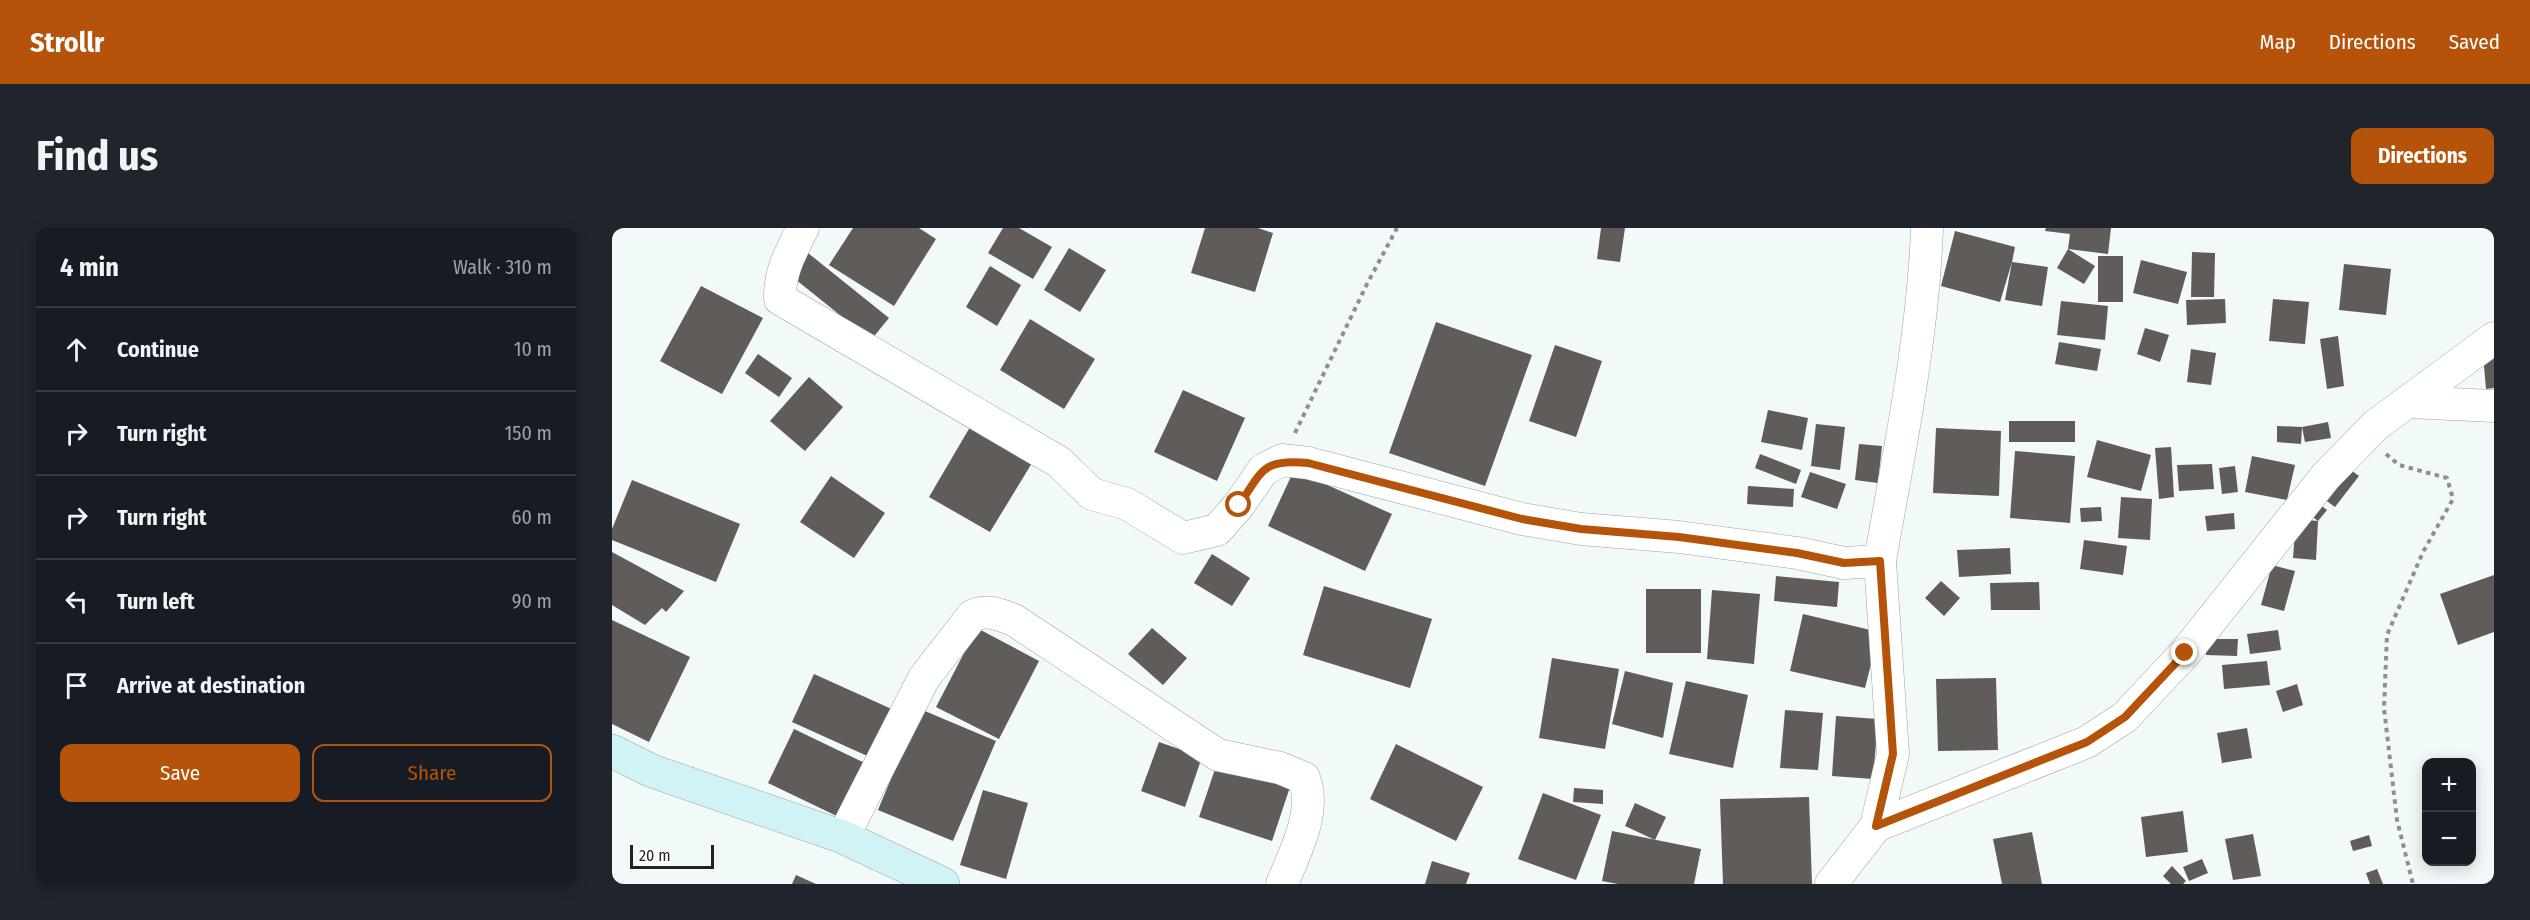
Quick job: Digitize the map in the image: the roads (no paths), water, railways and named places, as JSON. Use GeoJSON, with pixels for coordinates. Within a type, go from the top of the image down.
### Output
{"type":"FeatureCollection","features":[{"type":"Feature","properties":{"kind":"main road"},"geometry":{"type":"LineString","coordinates":[[612,751],[652,771],[843,837],[943,884]]}},
{"type":"Feature","properties":{"kind":"street"},"geometry":{"type":"LineString","coordinates":[[803,228],[790,252],[779,283],[780,299],[1059,462],[1092,494],[1127,504],[1183,538],[1217,530],[1239,505],[1263,470],[1282,460],[1308,463],[1522,519],[1581,529],[1679,537],[1797,553],[1844,563],[1880,561]]}},
{"type":"Feature","properties":{"kind":"street"},"geometry":{"type":"LineString","coordinates":[[1831,884],[1876,826],[1893,754],[1880,561],[1913,366],[1925,275],[1927,228]]}},
{"type":"Feature","properties":{"kind":"street"},"geometry":{"type":"LineString","coordinates":[[1876,826],[2087,742],[2125,717],[2185,653],[2326,476],[2376,425],[2494,338]]}},
{"type":"Feature","properties":{"kind":"street"},"geometry":{"type":"LineString","coordinates":[[2409,402],[2494,406]]}},
{"type":"Feature","properties":{"kind":"street"},"geometry":{"type":"LineString","coordinates":[[843,837],[924,678],[972,616],[980,612],[996,613],[1014,620],[1218,755],[1280,768],[1304,778],[1310,793],[1305,824],[1282,884]]}}]}
